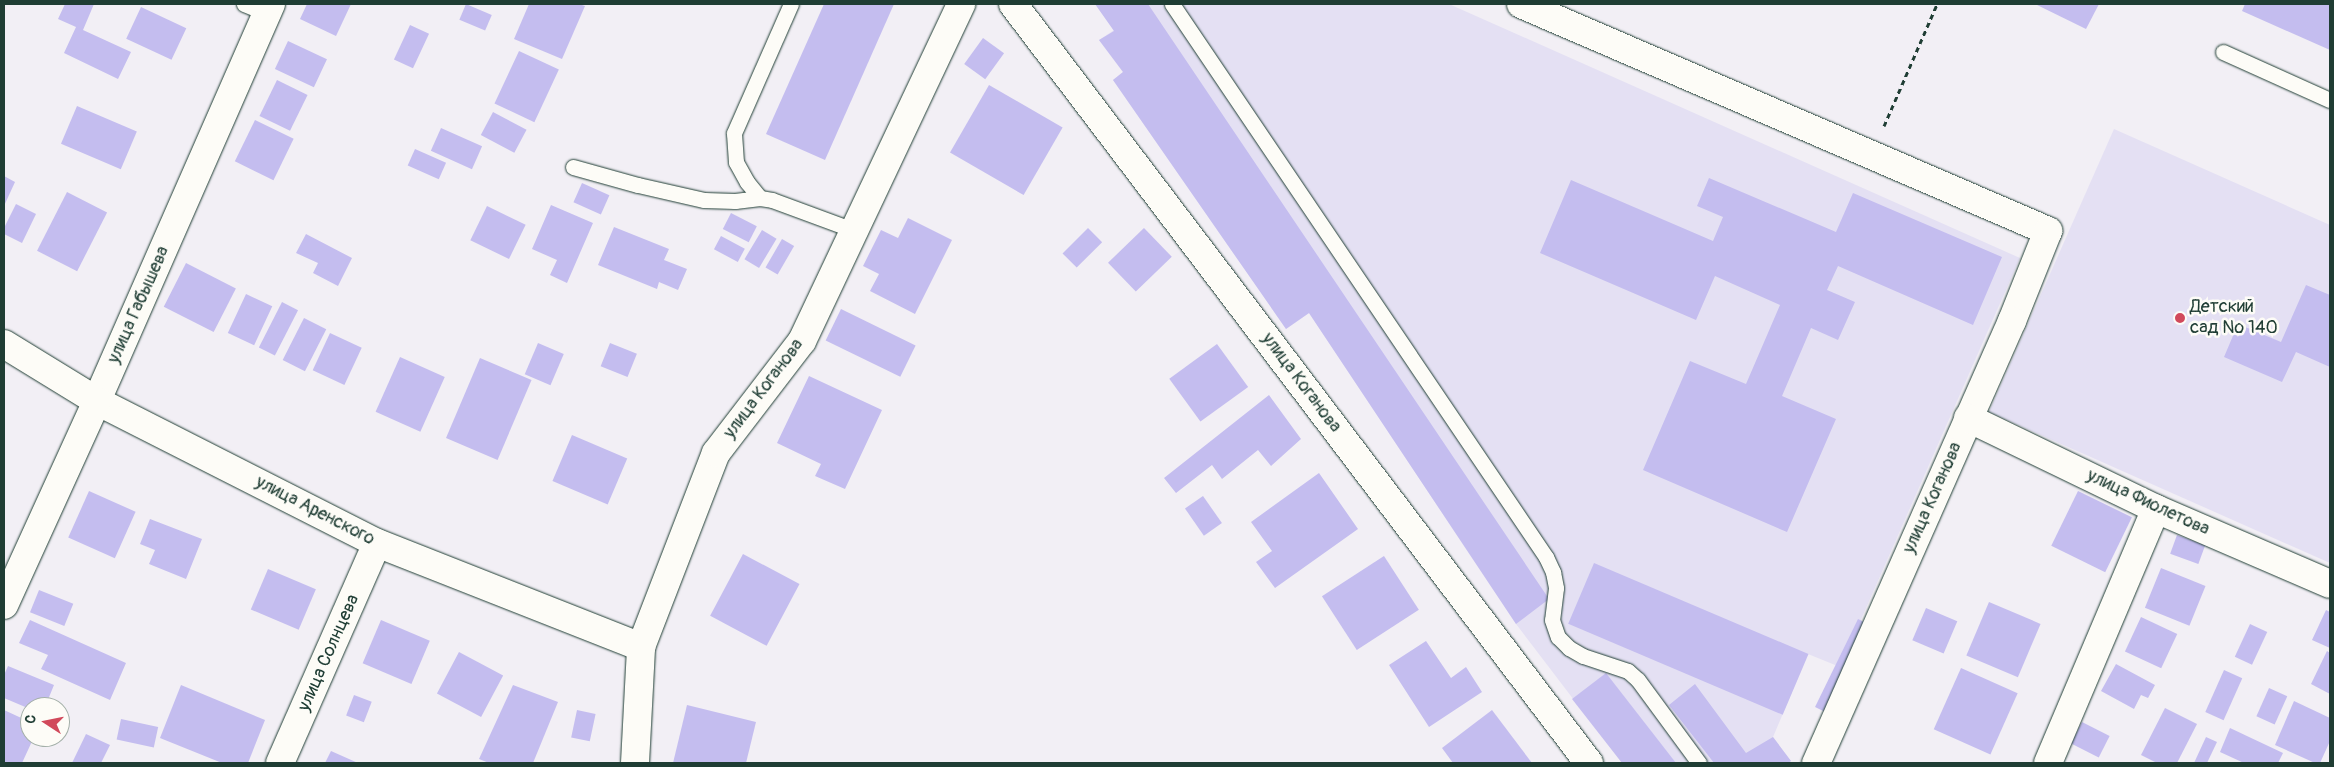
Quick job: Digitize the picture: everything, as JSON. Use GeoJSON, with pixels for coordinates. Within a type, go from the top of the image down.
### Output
{"type":"FeatureCollection","features":[{"type":"Feature","properties":{"kind":"street","name":"улица Коганова"},"geometry":{"type":"LineString","coordinates":[[635,763],[641,647],[716,453],[802,341],[961,4]]}},
{"type":"Feature","properties":{"kind":"street","name":"улица Коганова"},"geometry":{"type":"LineString","coordinates":[[1013,4],[1589,763]]}},
{"type":"Feature","properties":{"kind":"street"},"geometry":{"type":"LineString","coordinates":[[1521,4],[1871,154]]}},
{"type":"Feature","properties":{"kind":"street","name":"улица Габышева"},"geometry":{"type":"LineString","coordinates":[[4,605],[97,401],[260,7]]}},
{"type":"Feature","properties":{"kind":"street","name":"улица Коганова"},"geometry":{"type":"LineString","coordinates":[[1816,763],[2048,231],[1871,154]]}},
{"type":"Feature","properties":{"kind":"street","name":"улица Аренского"},"geometry":{"type":"LineString","coordinates":[[4,344],[97,401],[377,542],[641,647]]}},
{"type":"Feature","properties":{"kind":"street","name":"улица Фиолетова"},"geometry":{"type":"LineString","coordinates":[[1968,418],[2156,509],[2330,584]]}},
{"type":"Feature","properties":{"kind":"street"},"geometry":{"type":"LineString","coordinates":[[2048,763],[2156,509]]}},
{"type":"Feature","properties":{"kind":"street","name":"улица Солнцева"},"geometry":{"type":"LineString","coordinates":[[280,763],[377,542]]}},
{"type":"Feature","properties":{"kind":"lane"},"geometry":{"type":"LineString","coordinates":[[760,198],[747,182],[736,162],[734,133],[791,4]]}},
{"type":"Feature","properties":{"kind":"lane"},"geometry":{"type":"LineString","coordinates":[[1172,4],[1546,558],[1553,572],[1556,588],[1552,620],[1558,637],[1569,648],[1583,656],[1628,671],[1638,680],[1699,763]]}},
{"type":"Feature","properties":{"kind":"lane"},"geometry":{"type":"LineString","coordinates":[[2223,52],[2330,100]]}},
{"type":"Feature","properties":{"kind":"lane"},"geometry":{"type":"LineString","coordinates":[[573,167],[638,185],[704,200],[735,201],[760,198],[853,230]]}},
{"type":"Feature","properties":{"kind":"path"},"geometry":{"type":"LineString","coordinates":[[1871,154],[1937,4]]}},
{"type":"Feature","properties":{"kind":"shaded area"},"geometry":{"type":"Polygon","coordinates":[[[1095,4],[1449,4],[2020,258],[1840,667],[1808,654],[1773,737],[1791,761],[1788,763],[1622,763],[1516,624],[1309,313],[1286,329],[1113,80],[1123,72],[1099,40],[1114,30],[1095,4]]]}},
{"type":"Feature","properties":{"kind":"shaded area","name":"Детский сад № 140"},"geometry":{"type":"Polygon","coordinates":[[[2114,129],[2330,225],[2330,563],[1989,412],[2114,129]]]}},
{"type":"Feature","properties":{"kind":"building"},"geometry":{"type":"Polygon","coordinates":[[[65,4],[94,4],[83,30],[131,52],[118,79],[64,53],[76,27],[58,19],[65,4]]]}},
{"type":"Feature","properties":{"kind":"building"},"geometry":{"type":"Polygon","coordinates":[[[307,4],[351,4],[336,36],[300,19],[307,4]]]}},
{"type":"Feature","properties":{"kind":"building"},"geometry":{"type":"Polygon","coordinates":[[[466,4],[492,15],[485,31],[459,20],[466,4]]]}},
{"type":"Feature","properties":{"kind":"building"},"geometry":{"type":"Polygon","coordinates":[[[529,4],[579,4],[585,6],[562,59],[514,39],[529,4]]]}},
{"type":"Feature","properties":{"kind":"building"},"geometry":{"type":"Polygon","coordinates":[[[824,4],[894,4],[825,160],[766,134],[824,4]]]}},
{"type":"Feature","properties":{"kind":"building"},"geometry":{"type":"Polygon","coordinates":[[[1095,4],[1148,4],[1549,599],[1516,624],[1309,313],[1286,329],[1113,80],[1123,72],[1099,40],[1114,31],[1095,4]]]}},
{"type":"Feature","properties":{"kind":"building"},"geometry":{"type":"Polygon","coordinates":[[[2035,4],[2099,4],[2086,29],[2035,4]]]}},
{"type":"Feature","properties":{"kind":"building"},"geometry":{"type":"Polygon","coordinates":[[[2245,4],[2330,4],[2330,50],[2242,11],[2245,4]]]}},
{"type":"Feature","properties":{"kind":"building"},"geometry":{"type":"Polygon","coordinates":[[[141,7],[186,28],[172,60],[126,39],[141,7]]]}},
{"type":"Feature","properties":{"kind":"building"},"geometry":{"type":"Polygon","coordinates":[[[410,25],[429,34],[413,68],[394,59],[410,25]]]}},
{"type":"Feature","properties":{"kind":"building"},"geometry":{"type":"Polygon","coordinates":[[[983,38],[1004,53],[985,79],[964,64],[983,38]]]}},
{"type":"Feature","properties":{"kind":"building"},"geometry":{"type":"Polygon","coordinates":[[[288,41],[327,59],[314,87],[275,69],[288,41]]]}},
{"type":"Feature","properties":{"kind":"building"},"geometry":{"type":"Polygon","coordinates":[[[519,51],[559,70],[534,122],[494,104],[519,51]]]}},
{"type":"Feature","properties":{"kind":"building"},"geometry":{"type":"Polygon","coordinates":[[[277,80],[308,95],[290,131],[259,116],[277,80]]]}},
{"type":"Feature","properties":{"kind":"building"},"geometry":{"type":"Polygon","coordinates":[[[989,85],[1063,127],[1024,195],[950,153],[989,85]]]}},
{"type":"Feature","properties":{"kind":"building"},"geometry":{"type":"Polygon","coordinates":[[[77,106],[137,131],[121,169],[61,144],[77,106]]]}},
{"type":"Feature","properties":{"kind":"building"},"geometry":{"type":"Polygon","coordinates":[[[493,112],[527,130],[514,153],[481,135],[493,112]]]}},
{"type":"Feature","properties":{"kind":"building"},"geometry":{"type":"Polygon","coordinates":[[[255,120],[294,139],[273,180],[235,161],[255,120]]]}},
{"type":"Feature","properties":{"kind":"building"},"geometry":{"type":"Polygon","coordinates":[[[441,128],[482,146],[472,169],[431,151],[441,128]]]}},
{"type":"Feature","properties":{"kind":"building"},"geometry":{"type":"Polygon","coordinates":[[[415,149],[446,163],[439,179],[408,165],[415,149]]]}},
{"type":"Feature","properties":{"kind":"building"},"geometry":{"type":"Polygon","coordinates":[[[4,176],[15,182],[4,206],[4,176]]]}},
{"type":"Feature","properties":{"kind":"building"},"geometry":{"type":"Polygon","coordinates":[[[1709,178],[1836,232],[1853,193],[2002,257],[1973,325],[1838,266],[1827,290],[1855,302],[1838,340],[1811,328],[1782,396],[1836,419],[1787,532],[1643,470],[1690,361],[1746,384],[1780,305],[1715,276],[1696,320],[1540,253],[1571,180],[1713,241],[1723,217],[1697,206],[1709,178]]]}},
{"type":"Feature","properties":{"kind":"building"},"geometry":{"type":"Polygon","coordinates":[[[582,183],[609,195],[601,214],[573,202],[582,183]]]}},
{"type":"Feature","properties":{"kind":"building"},"geometry":{"type":"Polygon","coordinates":[[[67,192],[107,212],[77,271],[37,251],[67,192]]]}},
{"type":"Feature","properties":{"kind":"building"},"geometry":{"type":"Polygon","coordinates":[[[16,204],[36,214],[22,243],[4,234],[4,228],[16,204]]]}},
{"type":"Feature","properties":{"kind":"building"},"geometry":{"type":"Polygon","coordinates":[[[551,205],[593,223],[567,283],[550,275],[557,260],[532,249],[551,205]]]}},
{"type":"Feature","properties":{"kind":"building"},"geometry":{"type":"Polygon","coordinates":[[[487,206],[526,225],[509,259],[470,240],[487,206]]]}},
{"type":"Feature","properties":{"kind":"building"},"geometry":{"type":"Polygon","coordinates":[[[731,213],[757,226],[749,242],[723,229],[731,213]]]}},
{"type":"Feature","properties":{"kind":"building"},"geometry":{"type":"Polygon","coordinates":[[[908,218],[952,240],[915,314],[870,291],[879,274],[863,266],[881,230],[898,238],[908,218]]]}},
{"type":"Feature","properties":{"kind":"building"},"geometry":{"type":"Polygon","coordinates":[[[614,227],[669,249],[664,260],[687,269],[678,290],[659,282],[657,289],[598,265],[614,227]]]}},
{"type":"Feature","properties":{"kind":"building"},"geometry":{"type":"Polygon","coordinates":[[[1088,228],[1102,242],[1077,268],[1063,253],[1088,228]]]}},
{"type":"Feature","properties":{"kind":"building"},"geometry":{"type":"Polygon","coordinates":[[[1144,228],[1172,257],[1136,292],[1108,263],[1144,228]]]}},
{"type":"Feature","properties":{"kind":"building"},"geometry":{"type":"Polygon","coordinates":[[[762,230],[777,239],[759,268],[744,259],[762,230]]]}},
{"type":"Feature","properties":{"kind":"building"},"geometry":{"type":"Polygon","coordinates":[[[306,234],[352,258],[338,286],[313,273],[318,263],[296,253],[306,234]]]}},
{"type":"Feature","properties":{"kind":"building"},"geometry":{"type":"Polygon","coordinates":[[[721,236],[745,249],[738,262],[714,249],[721,236]]]}},
{"type":"Feature","properties":{"kind":"building"},"geometry":{"type":"Polygon","coordinates":[[[782,239],[794,246],[778,275],[766,268],[782,239]]]}},
{"type":"Feature","properties":{"kind":"building"},"geometry":{"type":"Polygon","coordinates":[[[186,263],[236,288],[214,332],[164,307],[186,263]]]}},
{"type":"Feature","properties":{"kind":"building"},"geometry":{"type":"Polygon","coordinates":[[[2306,285],[2330,295],[2330,367],[2296,352],[2282,382],[2224,357],[2238,324],[2281,342],[2306,285]]]}},
{"type":"Feature","properties":{"kind":"building"},"geometry":{"type":"Polygon","coordinates":[[[246,294],[272,306],[254,345],[228,333],[246,294]]]}},
{"type":"Feature","properties":{"kind":"building"},"geometry":{"type":"Polygon","coordinates":[[[282,302],[298,310],[275,356],[259,347],[282,302]]]}},
{"type":"Feature","properties":{"kind":"building"},"geometry":{"type":"Polygon","coordinates":[[[841,309],[916,345],[900,377],[826,340],[841,309]]]}},
{"type":"Feature","properties":{"kind":"building"},"geometry":{"type":"Polygon","coordinates":[[[304,318],[326,329],[305,371],[283,360],[304,318]]]}},
{"type":"Feature","properties":{"kind":"building"},"geometry":{"type":"Polygon","coordinates":[[[330,333],[362,348],[344,385],[313,370],[330,333]]]}},
{"type":"Feature","properties":{"kind":"building"},"geometry":{"type":"Polygon","coordinates":[[[538,343],[564,354],[550,385],[525,374],[538,343]]]}},
{"type":"Feature","properties":{"kind":"building"},"geometry":{"type":"Polygon","coordinates":[[[610,343],[637,354],[628,377],[601,366],[610,343]]]}},
{"type":"Feature","properties":{"kind":"building"},"geometry":{"type":"Polygon","coordinates":[[[1217,344],[1248,387],[1200,422],[1169,379],[1217,344]]]}},
{"type":"Feature","properties":{"kind":"building"},"geometry":{"type":"Polygon","coordinates":[[[400,357],[445,377],[420,432],[376,412],[400,357]]]}},
{"type":"Feature","properties":{"kind":"building"},"geometry":{"type":"Polygon","coordinates":[[[480,358],[532,380],[498,460],[446,438],[480,358]]]}},
{"type":"Feature","properties":{"kind":"building"},"geometry":{"type":"Polygon","coordinates":[[[809,376],[882,410],[845,489],[815,476],[821,464],[777,443],[809,376]]]}},
{"type":"Feature","properties":{"kind":"building"},"geometry":{"type":"Polygon","coordinates":[[[1269,395],[1301,439],[1271,466],[1258,450],[1222,479],[1212,465],[1176,493],[1164,478],[1269,395]]]}},
{"type":"Feature","properties":{"kind":"building"},"geometry":{"type":"Polygon","coordinates":[[[572,435],[627,458],[608,504],[552,481],[572,435]]]}},
{"type":"Feature","properties":{"kind":"building"},"geometry":{"type":"Polygon","coordinates":[[[1319,473],[1358,529],[1275,588],[1256,562],[1272,551],[1251,522],[1319,473]]]}},
{"type":"Feature","properties":{"kind":"building"},"geometry":{"type":"Polygon","coordinates":[[[89,491],[136,512],[115,558],[68,538],[89,491]]]}},
{"type":"Feature","properties":{"kind":"building"},"geometry":{"type":"Polygon","coordinates":[[[2078,491],[2132,517],[2105,572],[2051,546],[2078,491]]]}},
{"type":"Feature","properties":{"kind":"building"},"geometry":{"type":"Polygon","coordinates":[[[1203,496],[1222,523],[1204,536],[1185,509],[1203,496]]]}},
{"type":"Feature","properties":{"kind":"building"},"geometry":{"type":"Polygon","coordinates":[[[150,519],[202,539],[186,579],[149,564],[155,550],[140,544],[150,519]]]}},
{"type":"Feature","properties":{"kind":"building"},"geometry":{"type":"Polygon","coordinates":[[[2177,535],[2205,545],[2198,564],[2170,554],[2177,535]]]}},
{"type":"Feature","properties":{"kind":"building"},"geometry":{"type":"Polygon","coordinates":[[[743,554],[800,584],[767,646],[710,616],[743,554]]]}},
{"type":"Feature","properties":{"kind":"building"},"geometry":{"type":"Polygon","coordinates":[[[1384,556],[1419,610],[1357,650],[1322,596],[1384,556]]]}},
{"type":"Feature","properties":{"kind":"building"},"geometry":{"type":"Polygon","coordinates":[[[1594,563],[1808,654],[1783,715],[1568,624],[1594,563]]]}},
{"type":"Feature","properties":{"kind":"building"},"geometry":{"type":"Polygon","coordinates":[[[2161,568],[2206,586],[2189,626],[2145,608],[2161,568]]]}},
{"type":"Feature","properties":{"kind":"building"},"geometry":{"type":"Polygon","coordinates":[[[268,569],[316,589],[299,630],[251,610],[268,569]]]}},
{"type":"Feature","properties":{"kind":"building"},"geometry":{"type":"Polygon","coordinates":[[[39,590],[73,604],[64,626],[30,612],[39,590]]]}},
{"type":"Feature","properties":{"kind":"building"},"geometry":{"type":"Polygon","coordinates":[[[1989,602],[2041,624],[2018,677],[1966,655],[1989,602]]]}},
{"type":"Feature","properties":{"kind":"building"},"geometry":{"type":"Polygon","coordinates":[[[1926,608],[1957,621],[1944,654],[1912,640],[1926,608]]]}},
{"type":"Feature","properties":{"kind":"building"},"geometry":{"type":"Polygon","coordinates":[[[2326,610],[2330,612],[2330,648],[2312,640],[2326,610]]]}},
{"type":"Feature","properties":{"kind":"building"},"geometry":{"type":"Polygon","coordinates":[[[2141,617],[2177,634],[2161,668],[2125,651],[2141,617]]]}},
{"type":"Feature","properties":{"kind":"building"},"geometry":{"type":"Polygon","coordinates":[[[1858,619],[1880,630],[1838,718],[1815,707],[1858,619]]]}},
{"type":"Feature","properties":{"kind":"building"},"geometry":{"type":"Polygon","coordinates":[[[30,620],[126,663],[110,700],[41,669],[48,655],[19,643],[30,620]]]}},
{"type":"Feature","properties":{"kind":"building"},"geometry":{"type":"Polygon","coordinates":[[[381,620],[430,641],[411,684],[363,663],[381,620]]]}},
{"type":"Feature","properties":{"kind":"building"},"geometry":{"type":"Polygon","coordinates":[[[2250,624],[2267,632],[2252,665],[2235,657],[2250,624]]]}},
{"type":"Feature","properties":{"kind":"building"},"geometry":{"type":"Polygon","coordinates":[[[1426,641],[1451,678],[1466,667],[1482,692],[1429,727],[1389,665],[1426,641]]]}},
{"type":"Feature","properties":{"kind":"building"},"geometry":{"type":"Polygon","coordinates":[[[2327,651],[2330,653],[2330,694],[2311,684],[2327,651]]]}},
{"type":"Feature","properties":{"kind":"building"},"geometry":{"type":"Polygon","coordinates":[[[459,652],[503,675],[481,717],[437,693],[459,652]]]}},
{"type":"Feature","properties":{"kind":"building"},"geometry":{"type":"Polygon","coordinates":[[[2116,664],[2155,685],[2148,698],[2141,695],[2134,709],[2101,691],[2116,664]]]}},
{"type":"Feature","properties":{"kind":"building"},"geometry":{"type":"Polygon","coordinates":[[[8,666],[54,685],[49,697],[20,697],[20,705],[4,698],[4,675],[8,666]]]}},
{"type":"Feature","properties":{"kind":"building"},"geometry":{"type":"Polygon","coordinates":[[[1961,668],[2018,693],[1990,754],[1934,729],[1961,668]]]}},
{"type":"Feature","properties":{"kind":"building"},"geometry":{"type":"Polygon","coordinates":[[[2224,670],[2242,678],[2224,720],[2205,712],[2224,670]]]}},
{"type":"Feature","properties":{"kind":"building"},"geometry":{"type":"Polygon","coordinates":[[[1606,673],[1676,763],[1622,763],[1572,699],[1606,673]]]}},
{"type":"Feature","properties":{"kind":"building"},"geometry":{"type":"Polygon","coordinates":[[[1695,684],[1746,753],[1773,737],[1791,761],[1788,763],[1714,763],[1669,705],[1695,684]]]}},
{"type":"Feature","properties":{"kind":"building"},"geometry":{"type":"Polygon","coordinates":[[[181,685],[265,720],[248,763],[222,763],[160,738],[181,685]]]}},
{"type":"Feature","properties":{"kind":"building"},"geometry":{"type":"Polygon","coordinates":[[[513,685],[558,702],[533,763],[489,763],[479,759],[513,685]]]}},
{"type":"Feature","properties":{"kind":"building"},"geometry":{"type":"Polygon","coordinates":[[[2269,688],[2287,696],[2275,724],[2256,716],[2269,688]]]}},
{"type":"Feature","properties":{"kind":"building"},"geometry":{"type":"Polygon","coordinates":[[[354,695],[372,702],[364,722],[346,716],[354,695]]]}},
{"type":"Feature","properties":{"kind":"building"},"geometry":{"type":"Polygon","coordinates":[[[2294,701],[2330,718],[2330,741],[2320,763],[2315,763],[2275,745],[2294,701]]]}},
{"type":"Feature","properties":{"kind":"building"},"geometry":{"type":"Polygon","coordinates":[[[687,705],[756,722],[746,763],[673,763],[687,705]]]}},
{"type":"Feature","properties":{"kind":"building"},"geometry":{"type":"Polygon","coordinates":[[[2165,708],[2197,724],[2177,763],[2157,763],[2141,755],[2165,708]]]}},
{"type":"Feature","properties":{"kind":"building"},"geometry":{"type":"Polygon","coordinates":[[[4,710],[20,717],[20,747],[29,747],[22,763],[4,763],[4,710]]]}},
{"type":"Feature","properties":{"kind":"building"},"geometry":{"type":"Polygon","coordinates":[[[577,710],[596,714],[590,741],[571,737],[577,710]]]}},
{"type":"Feature","properties":{"kind":"building"},"geometry":{"type":"Polygon","coordinates":[[[1492,710],[1532,763],[1453,763],[1442,748],[1492,710]]]}},
{"type":"Feature","properties":{"kind":"building"},"geometry":{"type":"Polygon","coordinates":[[[121,719],[158,727],[154,747],[117,740],[121,719]]]}},
{"type":"Feature","properties":{"kind":"building"},"geometry":{"type":"Polygon","coordinates":[[[2082,722],[2110,736],[2099,757],[2071,743],[2082,722]]]}},
{"type":"Feature","properties":{"kind":"building"},"geometry":{"type":"Polygon","coordinates":[[[2230,728],[2283,753],[2278,763],[2244,763],[2220,752],[2230,728]]]}},
{"type":"Feature","properties":{"kind":"building"},"geometry":{"type":"Polygon","coordinates":[[[86,734],[110,745],[101,763],[72,763],[86,734]]]}},
{"type":"Feature","properties":{"kind":"building"},"geometry":{"type":"Polygon","coordinates":[[[2206,737],[2217,742],[2207,763],[2194,763],[2206,737]]]}},
{"type":"Feature","properties":{"kind":"building"},"geometry":{"type":"Polygon","coordinates":[[[331,751],[358,763],[325,763],[331,751]]]}},
{"type":"Feature","properties":{"kind":"place","name":"Детский сад № 140"},"geometry":{"type":"Point","coordinates":[2180,318]}}]}
